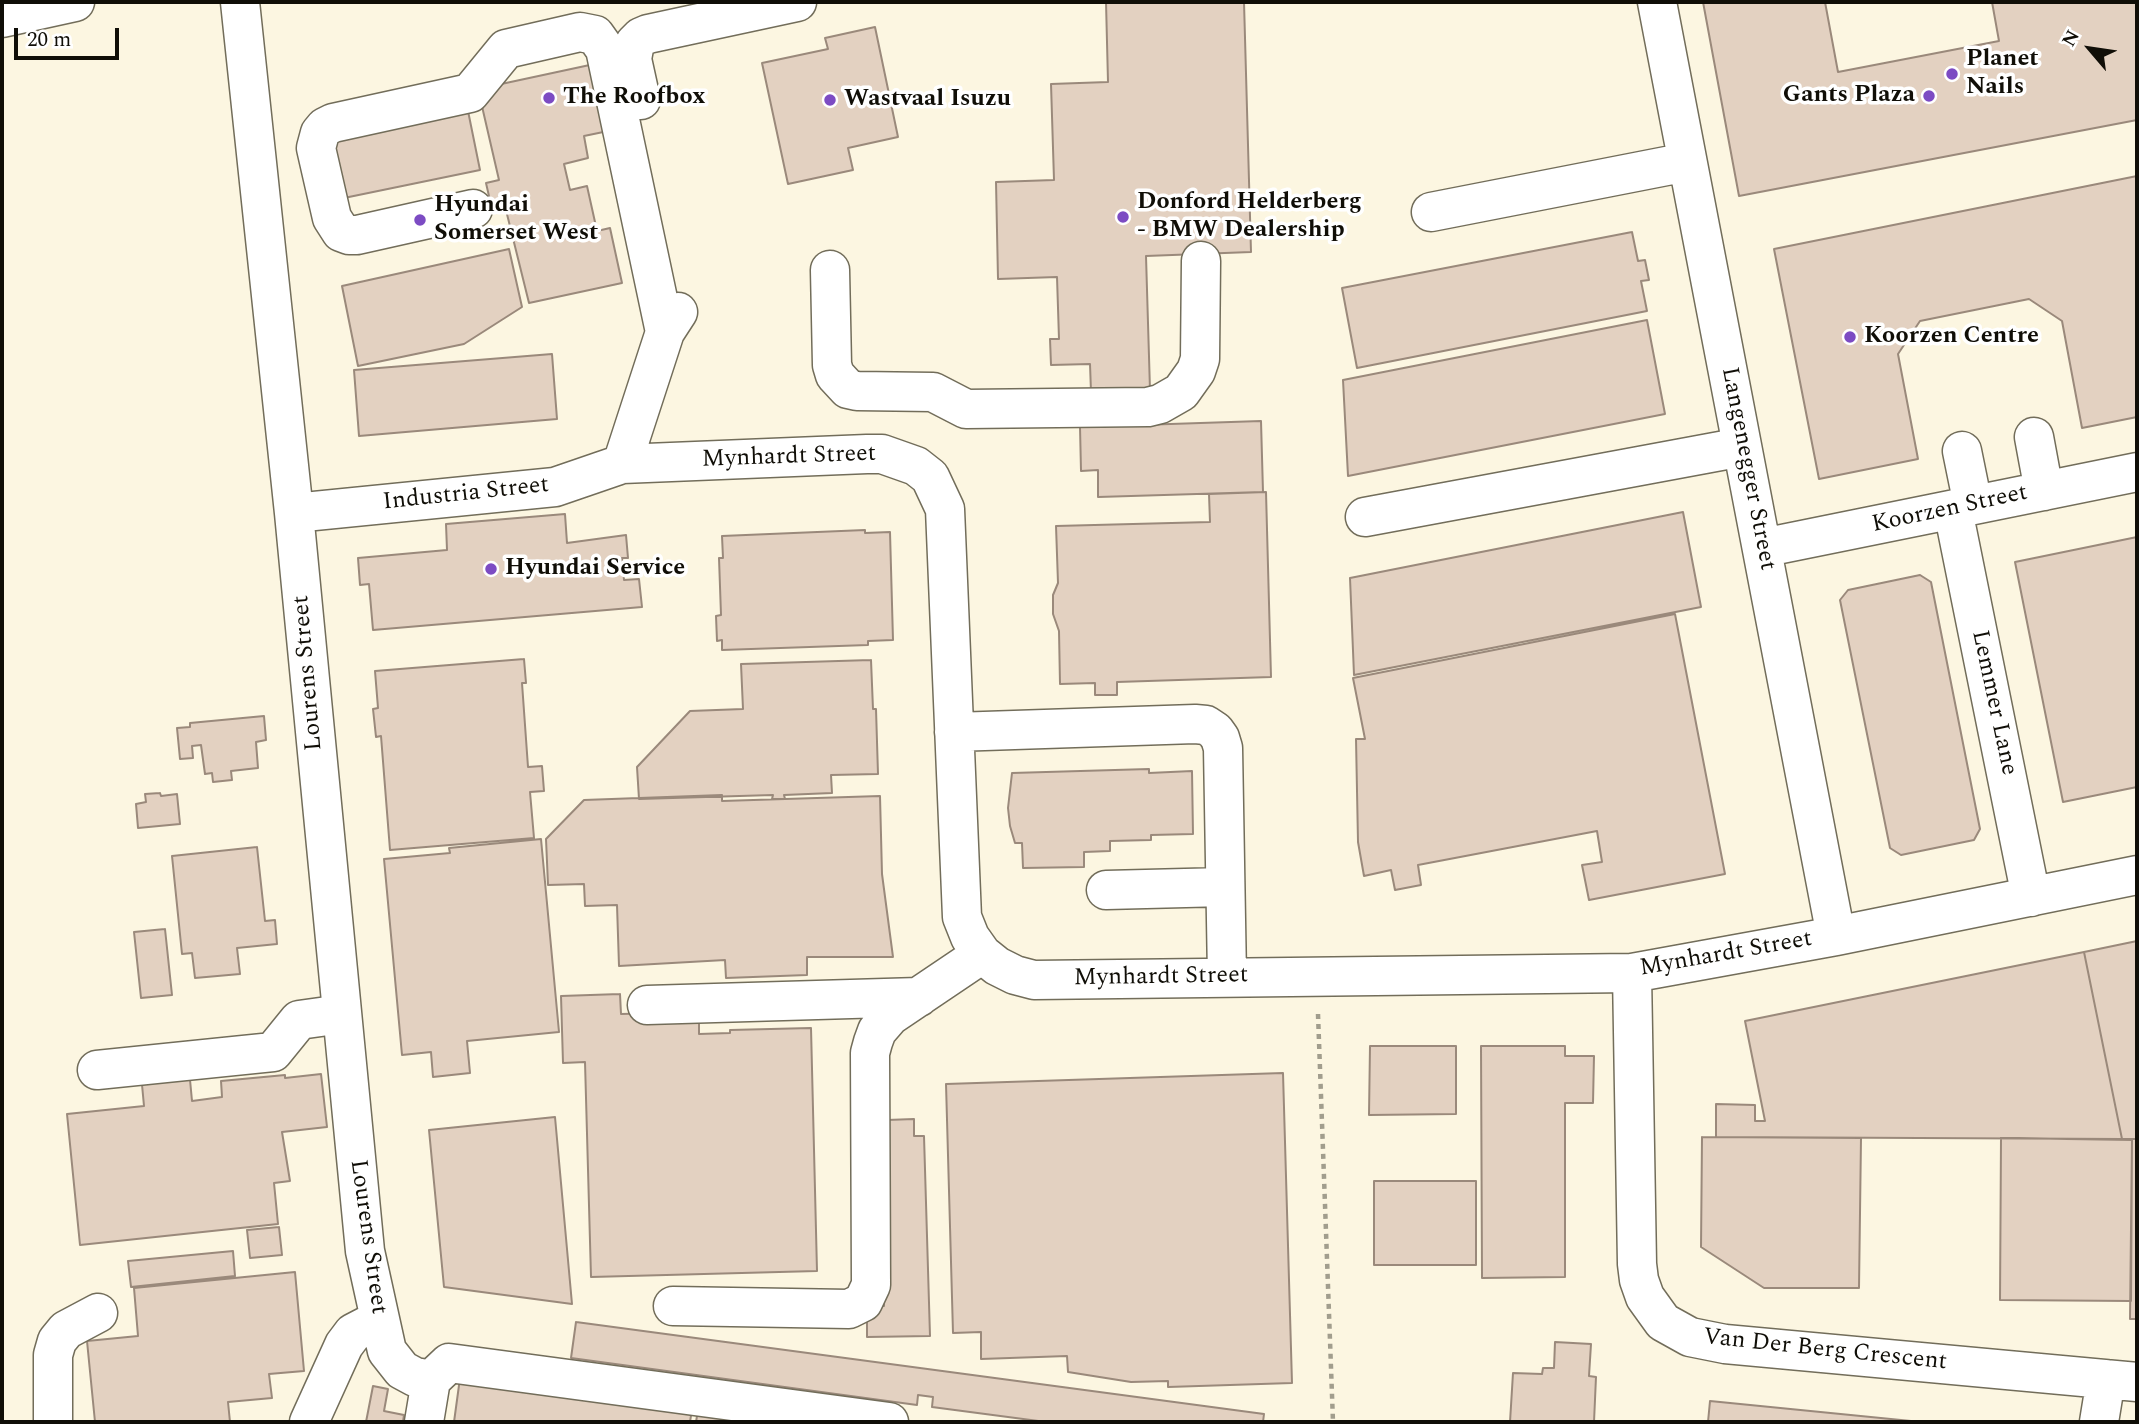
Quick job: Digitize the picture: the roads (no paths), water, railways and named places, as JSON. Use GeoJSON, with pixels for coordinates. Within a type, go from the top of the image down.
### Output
{"type":"FeatureCollection","features":[{"type":"Feature","properties":{"kind":"main road"},"geometry":{"type":"LineString","coordinates":[[2,18],[75,2]]}},
{"type":"Feature","properties":{"kind":"main road","name":"Lourens Street"},"geometry":{"type":"LineString","coordinates":[[240,2],[294,513],[365,1251],[381,1332]]}},
{"type":"Feature","properties":{"kind":"main road"},"geometry":{"type":"LineString","coordinates":[[622,464],[666,332],[684,304],[632,59],[635,43],[649,34],[797,2]]}},
{"type":"Feature","properties":{"kind":"main road","name":"Langenegger Street"},"geometry":{"type":"LineString","coordinates":[[1657,2],[1836,936]]}},
{"type":"Feature","properties":{"kind":"main road"},"geometry":{"type":"LineString","coordinates":[[473,209],[357,234],[341,232],[332,218],[319,160],[317,140],[320,132],[333,123],[470,93],[506,49],[580,32],[595,36],[605,48],[666,332]]}},
{"type":"Feature","properties":{"kind":"main road"},"geometry":{"type":"LineString","coordinates":[[1430,212],[1687,162]]}},
{"type":"Feature","properties":{"kind":"main road"},"geometry":{"type":"LineString","coordinates":[[830,270],[832,365],[835,375],[848,389],[933,392],[966,409],[1148,407],[1160,404],[1181,392],[1196,371],[1200,359],[1202,261]]}},
{"type":"Feature","properties":{"kind":"main road"},"geometry":{"type":"LineString","coordinates":[[2034,437],[2044,491]]}},
{"type":"Feature","properties":{"kind":"main road"},"geometry":{"type":"LineString","coordinates":[[1365,517],[1742,447]]}},
{"type":"Feature","properties":{"kind":"main road","name":"Lemmer Lane"},"geometry":{"type":"LineString","coordinates":[[1962,451],[1963,507],[2031,897]]}},
{"type":"Feature","properties":{"kind":"main road","name":"Mynhardt Street"},"geometry":{"type":"LineString","coordinates":[[622,464],[882,454],[916,466],[930,477],[945,509],[962,917],[970,937],[982,954],[1015,975],[1034,979],[1632,973],[1836,936],[2137,875]]}},
{"type":"Feature","properties":{"kind":"main road","name":"Industria Street"},"geometry":{"type":"LineString","coordinates":[[294,513],[555,487],[622,464]]}},
{"type":"Feature","properties":{"kind":"main road","name":"Koorzen Street"},"geometry":{"type":"LineString","coordinates":[[1762,548],[2137,472]]}},
{"type":"Feature","properties":{"kind":"main road"},"geometry":{"type":"LineString","coordinates":[[954,733],[1206,725],[1215,731],[1223,748],[1227,977]]}},
{"type":"Feature","properties":{"kind":"main road"},"geometry":{"type":"LineString","coordinates":[[1106,890],[1225,887]]}},
{"type":"Feature","properties":{"kind":"main road"},"geometry":{"type":"LineString","coordinates":[[673,1306],[849,1309],[863,1302],[871,1284],[870,1053],[877,1031],[890,1016],[982,954]]}},
{"type":"Feature","properties":{"kind":"main road","name":"Van Der Berg Crescent"},"geometry":{"type":"LineString","coordinates":[[1632,973],[1637,1264],[1645,1297],[1663,1322],[1690,1337],[1725,1344],[2122,1380]]}},
{"type":"Feature","properties":{"kind":"main road"},"geometry":{"type":"LineString","coordinates":[[647,1005],[919,997]]}},
{"type":"Feature","properties":{"kind":"main road"},"geometry":{"type":"LineString","coordinates":[[97,1070],[273,1052],[299,1020],[342,1014]]}},
{"type":"Feature","properties":{"kind":"main road"},"geometry":{"type":"LineString","coordinates":[[53,1422],[53,1355],[57,1342],[66,1330],[98,1314]]}},
{"type":"Feature","properties":{"kind":"main road"},"geometry":{"type":"LineString","coordinates":[[309,1422],[344,1345],[353,1333],[381,1332],[391,1359],[402,1370],[415,1377],[431,1380]]}},
{"type":"Feature","properties":{"kind":"main road"},"geometry":{"type":"LineString","coordinates":[[424,1422],[431,1380],[449,1363],[889,1422]]}},
{"type":"Feature","properties":{"kind":"main road"},"geometry":{"type":"LineString","coordinates":[[2099,1422],[2122,1380]]}},
{"type":"Feature","properties":{"kind":"place","name":"Planet Nails"},"geometry":{"type":"Point","coordinates":[1952,74]}},
{"type":"Feature","properties":{"kind":"place","name":"Gants Plaza"},"geometry":{"type":"Point","coordinates":[1929,96]}},
{"type":"Feature","properties":{"kind":"place","name":"The Roofbox"},"geometry":{"type":"Point","coordinates":[549,98]}},
{"type":"Feature","properties":{"kind":"place","name":"Wastvaal Isuzu"},"geometry":{"type":"Point","coordinates":[830,100]}},
{"type":"Feature","properties":{"kind":"place","name":"Donford Helderberg - BMW Dealership"},"geometry":{"type":"Point","coordinates":[1123,217]}},
{"type":"Feature","properties":{"kind":"place","name":"Hyundai Somerset West"},"geometry":{"type":"Point","coordinates":[420,220]}},
{"type":"Feature","properties":{"kind":"place","name":"Koorzen Centre"},"geometry":{"type":"Point","coordinates":[1850,337]}},
{"type":"Feature","properties":{"kind":"place","name":"Hyundai Service"},"geometry":{"type":"Point","coordinates":[491,569]}}]}
